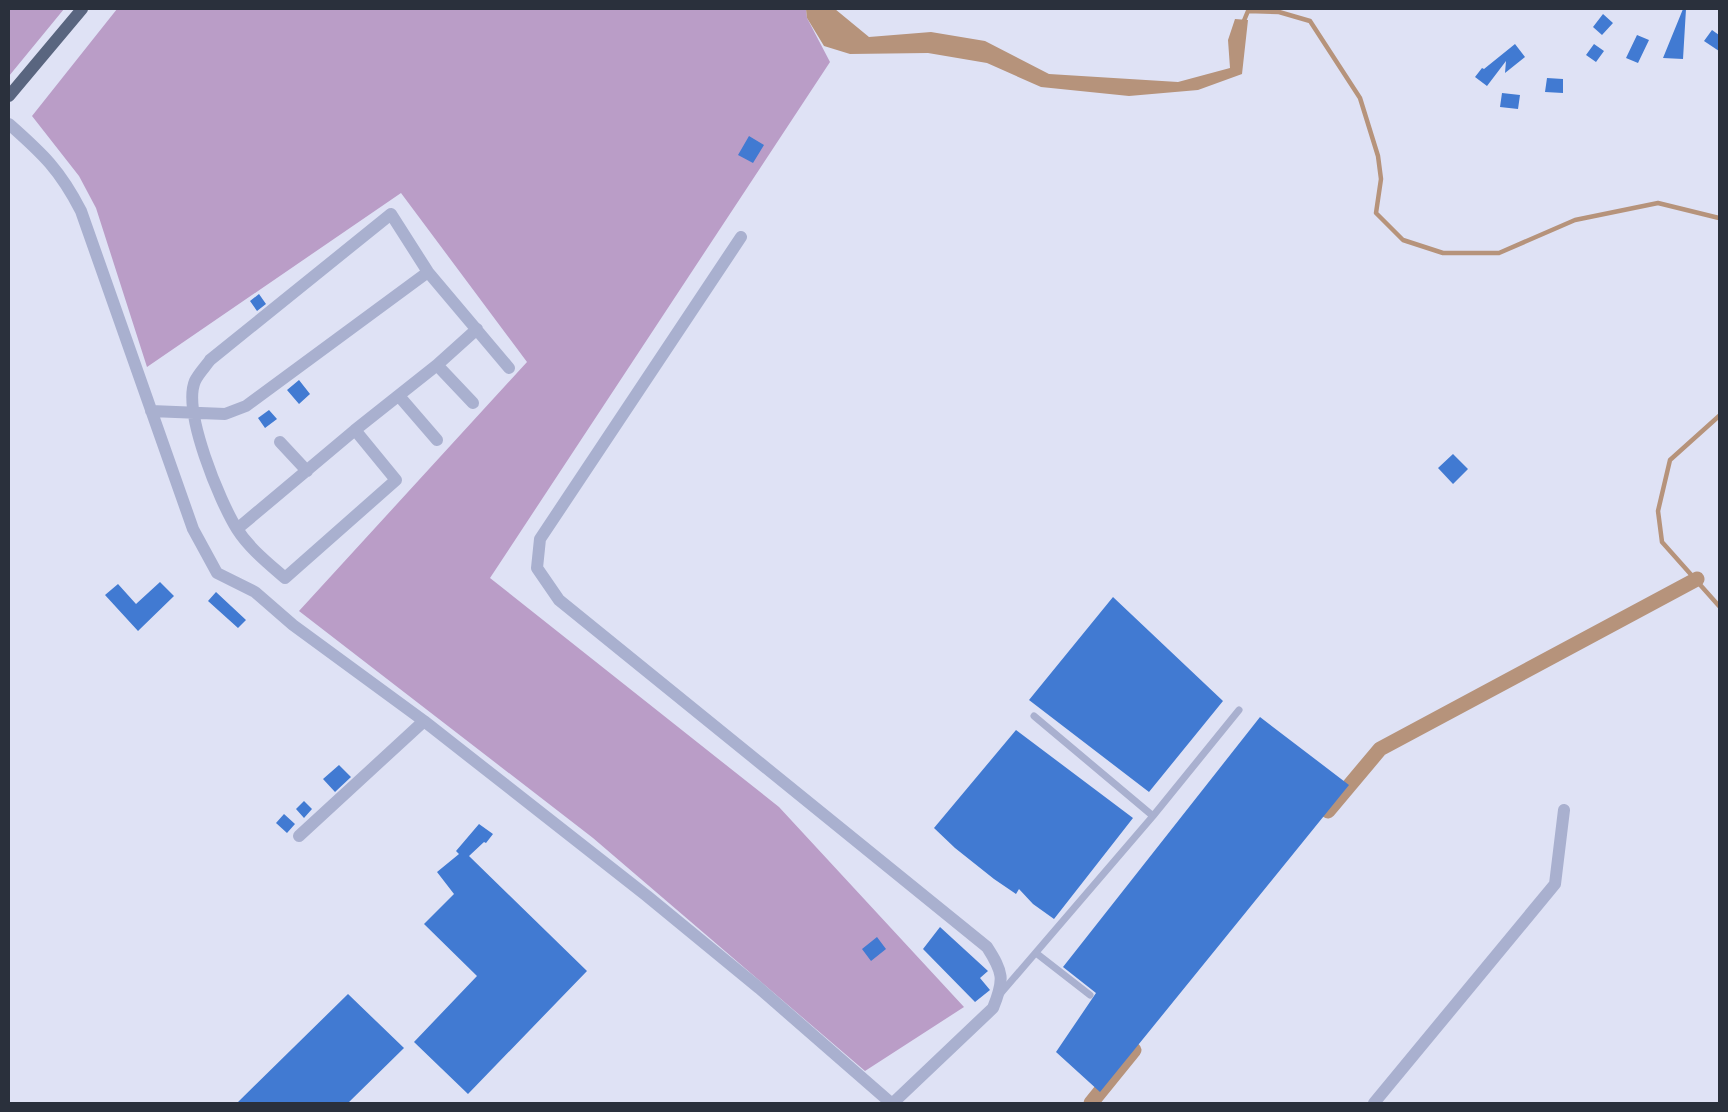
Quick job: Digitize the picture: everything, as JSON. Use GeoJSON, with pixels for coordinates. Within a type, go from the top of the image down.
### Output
{"type":"FeatureCollection","features":[{"type":"Feature","properties":{"kind":"main road"},"geometry":{"type":"LineString","coordinates":[[9,96],[82,9]]}},
{"type":"Feature","properties":{"kind":"street"},"geometry":{"type":"LineString","coordinates":[[9,124],[44,155],[67,183],[81,211],[194,528],[217,573],[255,592],[293,625],[424,721],[654,902],[759,988],[892,1103],[994,1008],[1001,990],[1000,968],[986,946],[559,600],[537,568],[540,540],[741,237]]}},
{"type":"Feature","properties":{"kind":"street"},"geometry":{"type":"LineString","coordinates":[[355,430],[396,480],[284,578],[252,549],[237,529],[200,442],[192,411],[194,382],[210,360],[391,214],[428,272],[509,368]]}},
{"type":"Feature","properties":{"kind":"street"},"geometry":{"type":"LineString","coordinates":[[151,411],[192,411],[225,414],[246,406],[428,272]]}},
{"type":"Feature","properties":{"kind":"street"},"geometry":{"type":"LineString","coordinates":[[237,529],[355,430],[437,365],[477,329]]}},
{"type":"Feature","properties":{"kind":"street"},"geometry":{"type":"LineString","coordinates":[[437,365],[473,403]]}},
{"type":"Feature","properties":{"kind":"street"},"geometry":{"type":"LineString","coordinates":[[399,396],[437,440]]}},
{"type":"Feature","properties":{"kind":"street"},"geometry":{"type":"LineString","coordinates":[[280,442],[307,471]]}},
{"type":"Feature","properties":{"kind":"street"},"geometry":{"type":"LineString","coordinates":[[298,836],[424,721]]}},
{"type":"Feature","properties":{"kind":"street"},"geometry":{"type":"LineString","coordinates":[[1374,1103],[1555,884],[1564,810]]}},
{"type":"Feature","properties":{"kind":"lane"},"geometry":{"type":"LineString","coordinates":[[998,997],[1153,816],[1239,710]]}},
{"type":"Feature","properties":{"kind":"lane"},"geometry":{"type":"LineString","coordinates":[[1034,716],[1153,816]]}},
{"type":"Feature","properties":{"kind":"lane"},"geometry":{"type":"LineString","coordinates":[[1036,953],[1090,995]]}},
{"type":"Feature","properties":{"kind":"shaded area"},"geometry":{"type":"Polygon","coordinates":[[[9,9],[64,9],[9,76],[9,9]]]}},
{"type":"Feature","properties":{"kind":"shaded area"},"geometry":{"type":"Polygon","coordinates":[[[117,9],[806,9],[807,18],[830,62],[490,578],[779,807],[964,1007],[865,1071],[593,838],[299,611],[527,362],[401,193],[147,367],[96,208],[79,176],[32,116],[117,9]]]}},
{"type":"Feature","properties":{"kind":"shaded area"},"geometry":{"type":"Polygon","coordinates":[[[806,9],[835,9],[869,37],[931,32],[985,41],[1049,74],[1178,82],[1230,68],[1228,40],[1235,19],[1248,20],[1242,74],[1198,90],[1129,96],[1041,87],[987,63],[928,53],[850,54],[824,46],[807,18],[806,9]]]}},
{"type":"Feature","properties":{"kind":"building"},"geometry":{"type":"Polygon","coordinates":[[[1683,9],[1686,9],[1683,59],[1663,58],[1683,9]]]}},
{"type":"Feature","properties":{"kind":"building"},"geometry":{"type":"Polygon","coordinates":[[[1603,14],[1613,23],[1602,35],[1593,27],[1603,14]]]}},
{"type":"Feature","properties":{"kind":"building"},"geometry":{"type":"Polygon","coordinates":[[[1712,30],[1719,35],[1719,51],[1704,41],[1712,30]]]}},
{"type":"Feature","properties":{"kind":"building"},"geometry":{"type":"Polygon","coordinates":[[[1637,35],[1649,40],[1638,63],[1626,58],[1637,35]]]}},
{"type":"Feature","properties":{"kind":"building"},"geometry":{"type":"Polygon","coordinates":[[[1515,44],[1525,57],[1505,73],[1506,61],[1487,86],[1475,77],[1482,68],[1484,69],[1515,44]]]}},
{"type":"Feature","properties":{"kind":"building"},"geometry":{"type":"Polygon","coordinates":[[[1594,44],[1604,51],[1596,62],[1586,55],[1594,44]]]}},
{"type":"Feature","properties":{"kind":"building"},"geometry":{"type":"Polygon","coordinates":[[[1547,78],[1563,79],[1563,93],[1545,92],[1547,78]]]}},
{"type":"Feature","properties":{"kind":"building"},"geometry":{"type":"Polygon","coordinates":[[[1502,93],[1520,95],[1518,109],[1500,107],[1502,93]]]}},
{"type":"Feature","properties":{"kind":"building"},"geometry":{"type":"Polygon","coordinates":[[[749,136],[764,145],[753,163],[738,155],[749,136]]]}},
{"type":"Feature","properties":{"kind":"building"},"geometry":{"type":"Polygon","coordinates":[[[259,294],[266,304],[257,311],[250,301],[259,294]]]}},
{"type":"Feature","properties":{"kind":"building"},"geometry":{"type":"Polygon","coordinates":[[[299,380],[310,394],[299,404],[287,390],[299,380]]]}},
{"type":"Feature","properties":{"kind":"building"},"geometry":{"type":"Polygon","coordinates":[[[269,410],[277,419],[265,428],[258,418],[269,410]]]}},
{"type":"Feature","properties":{"kind":"building"},"geometry":{"type":"Polygon","coordinates":[[[1453,454],[1468,469],[1453,484],[1438,468],[1453,454]]]}},
{"type":"Feature","properties":{"kind":"building"},"geometry":{"type":"Polygon","coordinates":[[[160,582],[174,596],[138,631],[105,595],[118,584],[136,604],[160,582]]]}},
{"type":"Feature","properties":{"kind":"building"},"geometry":{"type":"Polygon","coordinates":[[[216,592],[246,620],[238,628],[208,601],[216,592]]]}},
{"type":"Feature","properties":{"kind":"building"},"geometry":{"type":"Polygon","coordinates":[[[1113,597],[1223,701],[1149,792],[1029,700],[1113,597]]]}},
{"type":"Feature","properties":{"kind":"building"},"geometry":{"type":"Polygon","coordinates":[[[1260,717],[1349,785],[1100,1092],[1056,1052],[1096,993],[1063,967],[1260,717]]]}},
{"type":"Feature","properties":{"kind":"building"},"geometry":{"type":"Polygon","coordinates":[[[1016,730],[1133,818],[1054,919],[1033,904],[1019,889],[1016,894],[994,879],[955,848],[934,828],[1016,730]]]}},
{"type":"Feature","properties":{"kind":"building"},"geometry":{"type":"Polygon","coordinates":[[[339,765],[351,777],[335,792],[323,779],[339,765]]]}},
{"type":"Feature","properties":{"kind":"building"},"geometry":{"type":"Polygon","coordinates":[[[304,801],[312,809],[304,818],[296,809],[304,801]]]}},
{"type":"Feature","properties":{"kind":"building"},"geometry":{"type":"Polygon","coordinates":[[[284,814],[295,824],[287,833],[276,823],[284,814]]]}},
{"type":"Feature","properties":{"kind":"building"},"geometry":{"type":"Polygon","coordinates":[[[479,824],[493,834],[486,843],[484,842],[469,856],[587,971],[468,1094],[414,1042],[477,976],[424,924],[454,894],[437,872],[459,854],[456,851],[479,824]]]}},
{"type":"Feature","properties":{"kind":"building"},"geometry":{"type":"Polygon","coordinates":[[[940,927],[988,971],[980,978],[990,990],[975,1002],[923,949],[940,927]]]}},
{"type":"Feature","properties":{"kind":"building"},"geometry":{"type":"Polygon","coordinates":[[[877,937],[886,949],[871,961],[862,949],[877,937]]]}},
{"type":"Feature","properties":{"kind":"building"},"geometry":{"type":"Polygon","coordinates":[[[348,994],[404,1048],[348,1103],[237,1103],[348,994]]]}},
{"type":"Feature","properties":{"kind":"waterway"},"geometry":{"type":"LineString","coordinates":[[1243,23],[1248,11],[1279,12],[1310,21],[1360,98],[1378,156],[1381,179],[1376,213],[1403,240],[1443,253],[1499,253],[1575,220],[1658,203],[1719,218]]}},
{"type":"Feature","properties":{"kind":"waterway"},"geometry":{"type":"LineString","coordinates":[[1719,416],[1670,460],[1658,511],[1662,542],[1719,606]]}},
{"type":"Feature","properties":{"kind":"waterway"},"geometry":{"type":"LineString","coordinates":[[1328,811],[1380,749],[1697,579]]}},
{"type":"Feature","properties":{"kind":"waterway"},"geometry":{"type":"LineString","coordinates":[[1091,1103],[1134,1050]]}}]}
